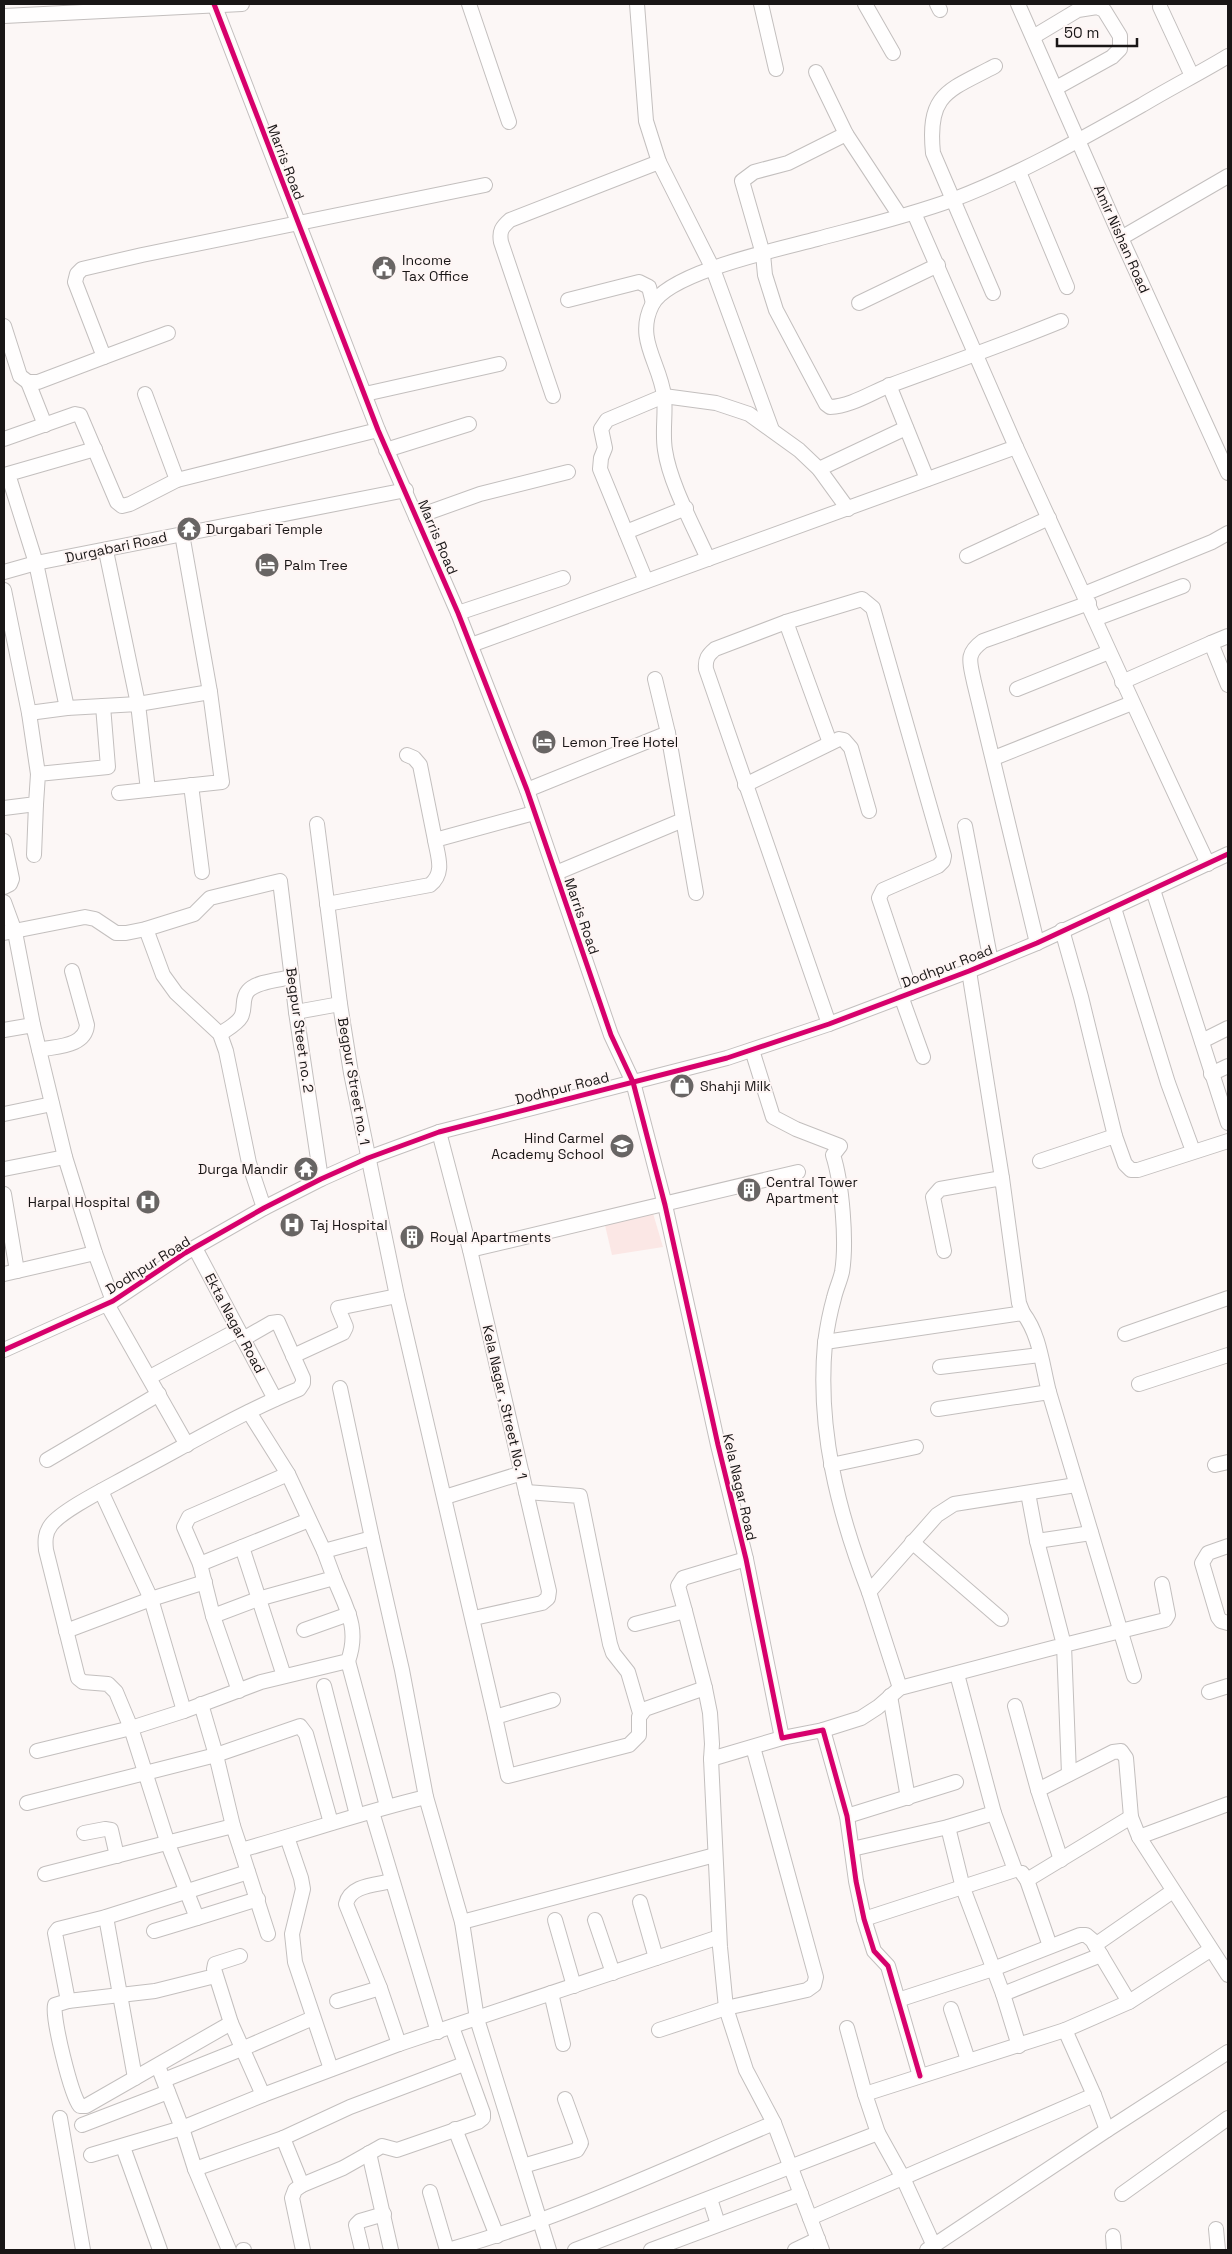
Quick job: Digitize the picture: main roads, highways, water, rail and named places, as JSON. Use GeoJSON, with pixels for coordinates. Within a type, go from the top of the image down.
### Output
{"type":"FeatureCollection","features":[{"type":"Feature","properties":{"kind":"place","name":"Income Tax Office"},"geometry":{"type":"Point","coordinates":[384,268]}},
{"type":"Feature","properties":{"kind":"place","name":"Durgabari Temple"},"geometry":{"type":"Point","coordinates":[189,529]}},
{"type":"Feature","properties":{"kind":"place","name":"Palm Tree"},"geometry":{"type":"Point","coordinates":[267,565]}},
{"type":"Feature","properties":{"kind":"place","name":"Lemon Tree Hotel"},"geometry":{"type":"Point","coordinates":[544,742]}},
{"type":"Feature","properties":{"kind":"place","name":"Shahji Milk"},"geometry":{"type":"Point","coordinates":[682,1086]}},
{"type":"Feature","properties":{"kind":"place","name":"Hind Carmel Academy School"},"geometry":{"type":"Point","coordinates":[622,1146]}},
{"type":"Feature","properties":{"kind":"place","name":"Durga Mandir"},"geometry":{"type":"Point","coordinates":[306,1169]}},
{"type":"Feature","properties":{"kind":"place","name":"Central Tower Apartment"},"geometry":{"type":"Point","coordinates":[749,1190]}},
{"type":"Feature","properties":{"kind":"place","name":"Harpal Hospital"},"geometry":{"type":"Point","coordinates":[148,1202]}},
{"type":"Feature","properties":{"kind":"place","name":"Taj Hospital"},"geometry":{"type":"Point","coordinates":[292,1225]}},
{"type":"Feature","properties":{"kind":"place","name":"Royal Apartments"},"geometry":{"type":"Point","coordinates":[412,1237]}}]}
